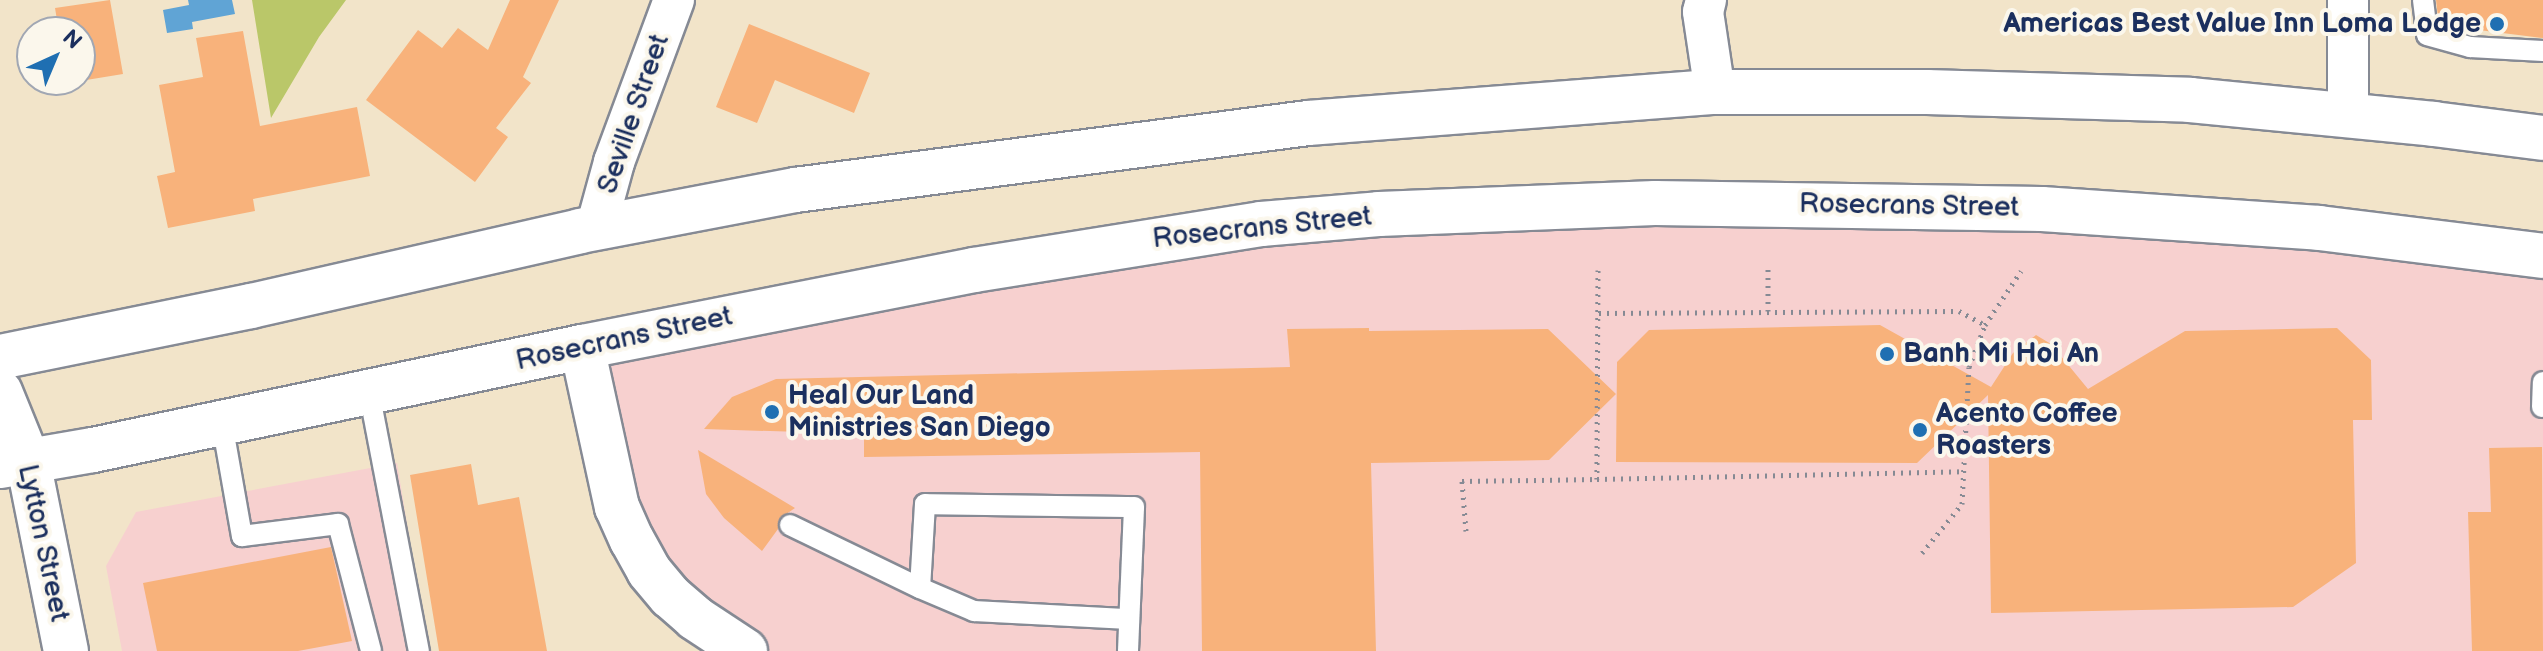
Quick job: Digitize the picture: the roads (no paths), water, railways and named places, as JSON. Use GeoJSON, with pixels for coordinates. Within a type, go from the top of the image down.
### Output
{"type":"FeatureCollection","features":[{"type":"Feature","properties":{"kind":"main road"},"geometry":{"type":"LineString","coordinates":[[0,357],[251,306],[596,228],[795,190],[1308,123],[1715,92],[2052,95],[2190,100],[2543,138]]}},
{"type":"Feature","properties":{"kind":"main road","name":"Rosecrans Street"},"geometry":{"type":"LineString","coordinates":[[14,463],[222,423],[582,347],[1135,243],[1261,224],[1504,207],[1671,203],[2042,209],[2319,228],[2543,256]]}},
{"type":"Feature","properties":{"kind":"main road"},"geometry":{"type":"LineString","coordinates":[[582,347],[617,507],[632,540],[649,571],[670,596],[695,618],[745,651]]}},
{"type":"Feature","properties":{"kind":"main road","name":"Lytton Street"},"geometry":{"type":"LineString","coordinates":[[0,392],[14,463],[66,651]]}},
{"type":"Feature","properties":{"kind":"street","name":"Seville Street"},"geometry":{"type":"LineString","coordinates":[[596,228],[614,162],[674,0]]}},
{"type":"Feature","properties":{"kind":"street"},"geometry":{"type":"LineString","coordinates":[[1706,0],[1703,12],[1715,92]]}},
{"type":"Feature","properties":{"kind":"street"},"geometry":{"type":"LineString","coordinates":[[2348,0],[2348,116]]}},
{"type":"Feature","properties":{"kind":"lane"},"geometry":{"type":"LineString","coordinates":[[2423,0],[2427,35],[2470,47],[2543,51]]}},
{"type":"Feature","properties":{"kind":"lane"},"geometry":{"type":"LineString","coordinates":[[2542,407],[2543,382]]}},
{"type":"Feature","properties":{"kind":"lane"},"geometry":{"type":"LineString","coordinates":[[369,392],[419,651]]}},
{"type":"Feature","properties":{"kind":"lane"},"geometry":{"type":"LineString","coordinates":[[222,423],[242,536],[338,524],[371,651]]}},
{"type":"Feature","properties":{"kind":"lane"},"geometry":{"type":"LineString","coordinates":[[920,588],[925,504],[1134,507],[1128,651]]}},
{"type":"Feature","properties":{"kind":"lane"},"geometry":{"type":"LineString","coordinates":[[790,525],[974,611],[1129,619]]}},
{"type":"Feature","properties":{"kind":"water"},"geometry":{"type":"Polygon","coordinates":[[[188,0],[232,0],[235,14],[192,22],[193,29],[167,33],[163,10],[189,5],[188,0]]]}},
{"type":"Feature","properties":{"kind":"place","name":"Americas Best Value Inn Loma Lodge"},"geometry":{"type":"Point","coordinates":[2497,24]}},
{"type":"Feature","properties":{"kind":"place","name":"Banh Mi Hoi An"},"geometry":{"type":"Point","coordinates":[1887,354]}},
{"type":"Feature","properties":{"kind":"place","name":"Heal Our Land Ministries San Diego"},"geometry":{"type":"Point","coordinates":[772,412]}},
{"type":"Feature","properties":{"kind":"place","name":"Acento Coffee Roasters"},"geometry":{"type":"Point","coordinates":[1920,430]}}]}
